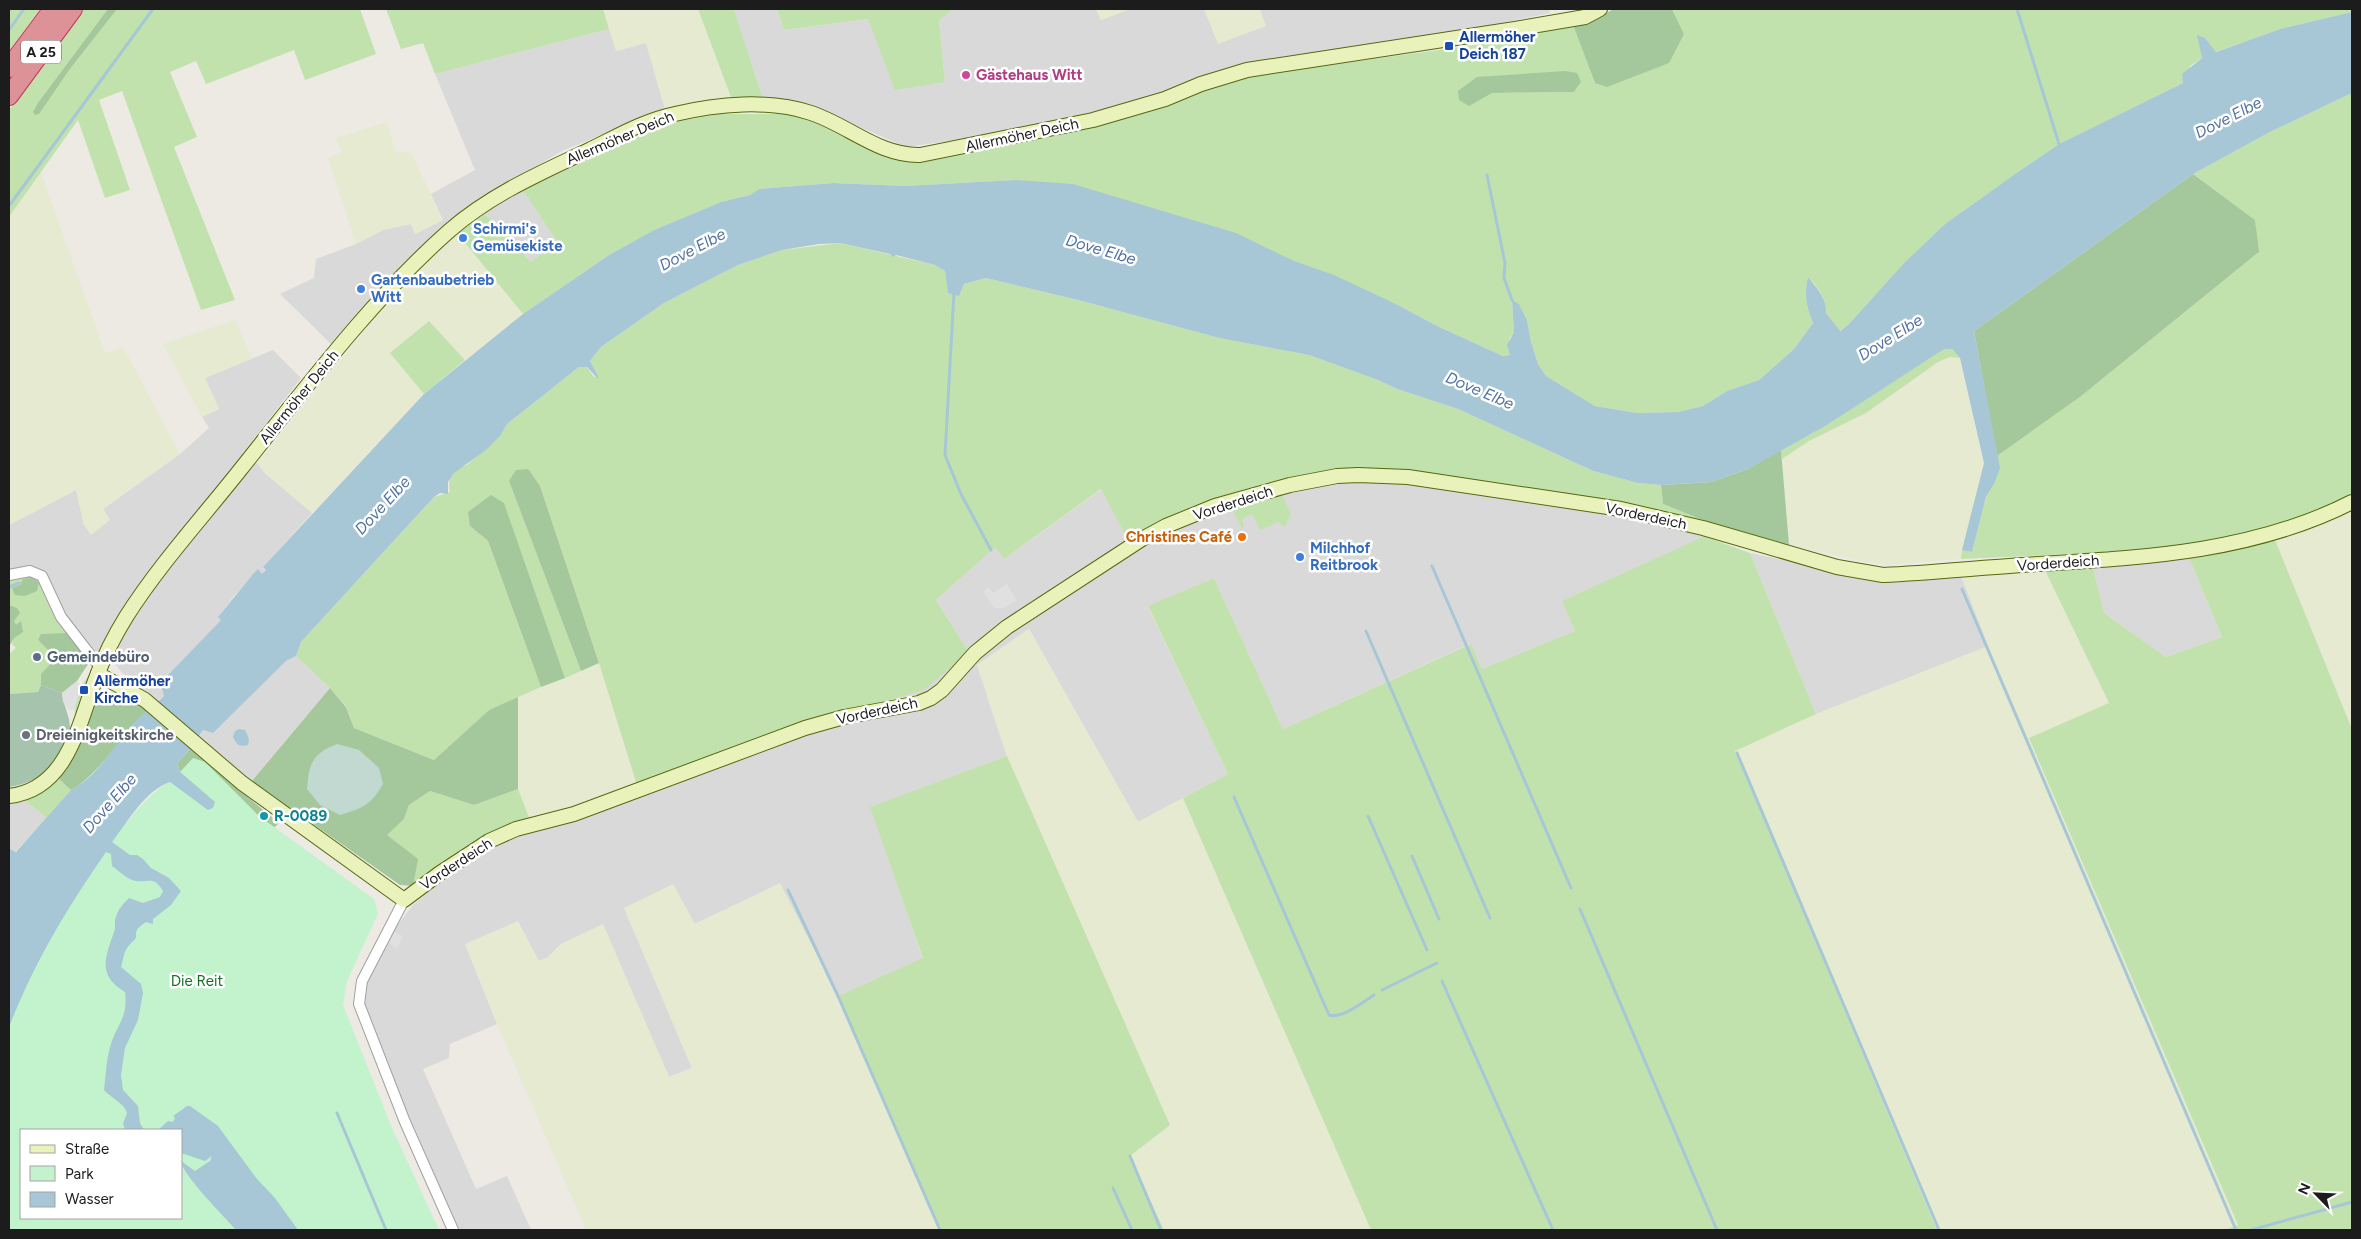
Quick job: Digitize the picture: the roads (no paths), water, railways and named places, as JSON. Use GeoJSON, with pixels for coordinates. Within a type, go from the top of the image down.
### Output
{"type":"FeatureCollection","features":[{"type":"Feature","properties":{"kind":"highway","name":"A 25"},"geometry":{"type":"LineString","coordinates":[[9,68],[53,9]]}},
{"type":"Feature","properties":{"kind":"highway","name":"A 25"},"geometry":{"type":"LineString","coordinates":[[9,96],[73,9]]}},
{"type":"Feature","properties":{"kind":"street","name":"Allermöher Deich"},"geometry":{"type":"LineString","coordinates":[[9,796],[36,788],[52,775],[64,761],[100,669],[126,617],[286,410],[396,284],[450,230],[513,186],[636,128],[670,115],[718,106],[774,106],[810,112],[883,148],[906,155],[928,154],[1093,120],[1165,99],[1202,84],[1247,70],[1515,29],[1585,16],[1600,9]]}},
{"type":"Feature","properties":{"kind":"street","name":"Vorderdeich"},"geometry":{"type":"LineString","coordinates":[[453,1230],[405,1122],[359,1004],[362,981],[404,900],[478,847],[516,829],[574,814],[805,728],[844,717],[919,703],[931,698],[942,690],[975,653],[1007,627],[1142,539],[1166,526],[1215,506],[1290,485],[1358,475],[1408,477],[1621,509],[1668,519],[1820,562],[1883,575],[2103,560],[2217,547],[2242,542],[2314,520],[2352,502]]}},
{"type":"Feature","properties":{"kind":"street"},"geometry":{"type":"LineString","coordinates":[[9,575],[30,571],[42,576],[61,617],[100,669],[145,700],[206,753],[291,820],[404,900]]}},
{"type":"Feature","properties":{"kind":"water","name":"Dove Elbe"},"geometry":{"type":"Polygon","coordinates":[[[2352,12],[2352,93],[2270,132],[2193,174],[1974,331],[2000,468],[1995,482],[1986,497],[1972,552],[1962,550],[1984,463],[1960,358],[1952,349],[1944,349],[1827,425],[1748,469],[1711,482],[1661,485],[1638,483],[1593,471],[1458,409],[1397,389],[1378,380],[1309,355],[1219,338],[1082,301],[986,278],[964,284],[959,296],[948,293],[945,271],[935,265],[896,255],[893,257],[890,254],[840,243],[819,244],[782,250],[738,265],[664,303],[601,347],[590,361],[598,379],[587,367],[579,367],[507,424],[501,435],[486,450],[454,473],[448,482],[448,494],[440,493],[434,497],[301,642],[296,656],[286,661],[213,733],[203,730],[190,749],[177,763],[180,772],[215,802],[213,808],[208,810],[170,782],[152,792],[144,800],[112,842],[130,855],[137,855],[143,859],[151,868],[169,878],[181,891],[171,905],[153,919],[153,924],[146,922],[138,928],[136,938],[125,952],[121,967],[141,984],[143,993],[138,1020],[125,1048],[121,1075],[123,1090],[138,1106],[140,1123],[143,1129],[125,1129],[123,1123],[127,1113],[125,1109],[104,1090],[109,1050],[122,1020],[126,1001],[125,992],[110,979],[107,972],[106,958],[115,930],[115,919],[123,904],[129,898],[143,903],[160,897],[163,891],[157,883],[154,881],[136,881],[127,877],[112,866],[111,854],[106,852],[52,936],[9,1027],[10,849],[16,852],[71,790],[97,769],[132,725],[164,696],[162,688],[166,677],[221,620],[218,617],[254,573],[258,569],[262,574],[266,570],[263,567],[424,394],[523,314],[609,255],[654,230],[721,202],[750,195],[759,189],[833,183],[905,186],[1015,180],[1073,184],[1236,233],[1294,261],[1334,275],[1503,356],[1510,355],[1507,345],[1514,332],[1512,300],[1519,304],[1527,320],[1538,364],[1546,376],[1595,406],[1637,413],[1678,412],[1703,406],[1727,391],[1759,380],[1794,349],[1813,323],[1806,300],[1808,277],[1818,289],[1825,303],[1826,313],[1840,331],[1849,324],[1904,263],[1945,224],[2059,144],[2183,83],[2182,74],[2202,58],[2197,35],[2205,38],[2216,52],[2280,29],[2352,12]]]}},
{"type":"Feature","properties":{"kind":"water"},"geometry":{"type":"Polygon","coordinates":[[[239,729],[245,730],[249,739],[248,745],[242,746],[234,740],[235,731],[239,729]]]}},
{"type":"Feature","properties":{"kind":"water"},"geometry":{"type":"Polygon","coordinates":[[[187,1106],[190,1106],[218,1126],[298,1230],[236,1230],[188,1176],[182,1164],[182,1162],[195,1171],[210,1161],[212,1156],[205,1161],[182,1153],[182,1129],[159,1129],[168,1121],[173,1122],[175,1118],[173,1116],[187,1106]]]}},
{"type":"Feature","properties":{"kind":"waterway"},"geometry":{"type":"LineString","coordinates":[[9,30],[24,9]]}},
{"type":"Feature","properties":{"kind":"waterway"},"geometry":{"type":"LineString","coordinates":[[9,206],[153,9]]}},
{"type":"Feature","properties":{"kind":"waterway"},"geometry":{"type":"LineString","coordinates":[[2017,9],[2059,144]]}},
{"type":"Feature","properties":{"kind":"waterway"},"geometry":{"type":"LineString","coordinates":[[1487,175],[1505,263],[1504,278],[1512,300]]}},
{"type":"Feature","properties":{"kind":"waterway"},"geometry":{"type":"LineString","coordinates":[[954,292],[945,455],[961,494],[991,550]]}},
{"type":"Feature","properties":{"kind":"waterway"},"geometry":{"type":"LineString","coordinates":[[1432,566],[1571,888]]}},
{"type":"Feature","properties":{"kind":"waterway"},"geometry":{"type":"LineString","coordinates":[[9,587],[19,583]]}},
{"type":"Feature","properties":{"kind":"waterway"},"geometry":{"type":"LineString","coordinates":[[1962,589],[2236,1230]]}},
{"type":"Feature","properties":{"kind":"waterway"},"geometry":{"type":"LineString","coordinates":[[1366,631],[1490,918]]}},
{"type":"Feature","properties":{"kind":"waterway"},"geometry":{"type":"LineString","coordinates":[[1737,753],[1939,1230]]}},
{"type":"Feature","properties":{"kind":"waterway"},"geometry":{"type":"LineString","coordinates":[[1234,797],[1329,1015],[1340,1015],[1374,995]]}},
{"type":"Feature","properties":{"kind":"waterway"},"geometry":{"type":"LineString","coordinates":[[1368,816],[1427,950]]}},
{"type":"Feature","properties":{"kind":"waterway"},"geometry":{"type":"LineString","coordinates":[[1412,856],[1439,919]]}},
{"type":"Feature","properties":{"kind":"waterway"},"geometry":{"type":"LineString","coordinates":[[788,890],[838,996],[940,1230]]}},
{"type":"Feature","properties":{"kind":"waterway"},"geometry":{"type":"LineString","coordinates":[[1580,909],[1717,1230]]}},
{"type":"Feature","properties":{"kind":"waterway"},"geometry":{"type":"LineString","coordinates":[[1382,990],[1437,963]]}},
{"type":"Feature","properties":{"kind":"waterway"},"geometry":{"type":"LineString","coordinates":[[1442,981],[1553,1230]]}},
{"type":"Feature","properties":{"kind":"waterway"},"geometry":{"type":"LineString","coordinates":[[337,1113],[386,1230]]}},
{"type":"Feature","properties":{"kind":"waterway"},"geometry":{"type":"LineString","coordinates":[[1130,1156],[1161,1230]]}},
{"type":"Feature","properties":{"kind":"waterway"},"geometry":{"type":"LineString","coordinates":[[1113,1188],[1132,1230]]}},
{"type":"Feature","properties":{"kind":"waterway"},"geometry":{"type":"LineString","coordinates":[[2251,1230],[2352,1202]]}},
{"type":"Feature","properties":{"kind":"place","name":"Allermöher Deich 187"},"geometry":{"type":"Point","coordinates":[1449,46]}},
{"type":"Feature","properties":{"kind":"place","name":"Gästehaus Witt"},"geometry":{"type":"Point","coordinates":[966,75]}},
{"type":"Feature","properties":{"kind":"place","name":"Schirmi's Gemüsekiste"},"geometry":{"type":"Point","coordinates":[463,238]}},
{"type":"Feature","properties":{"kind":"place","name":"Gartenbaubetrieb Witt"},"geometry":{"type":"Point","coordinates":[361,289]}},
{"type":"Feature","properties":{"kind":"place","name":"Christines Café"},"geometry":{"type":"Point","coordinates":[1242,537]}},
{"type":"Feature","properties":{"kind":"place","name":"Milchhof Reitbrook"},"geometry":{"type":"Point","coordinates":[1300,557]}},
{"type":"Feature","properties":{"kind":"place","name":"Gemeindebüro"},"geometry":{"type":"Point","coordinates":[37,657]}},
{"type":"Feature","properties":{"kind":"place","name":"Allermöher Kirche"},"geometry":{"type":"Point","coordinates":[84,690]}},
{"type":"Feature","properties":{"kind":"place","name":"Dreieinigkeitskirche"},"geometry":{"type":"Point","coordinates":[26,735]}},
{"type":"Feature","properties":{"kind":"place","name":"R-0089"},"geometry":{"type":"Point","coordinates":[264,816]}},
{"type":"Feature","properties":{"kind":"park label","name":"Die Reit"},"geometry":{"type":"Point","coordinates":[197,981]}}]}
